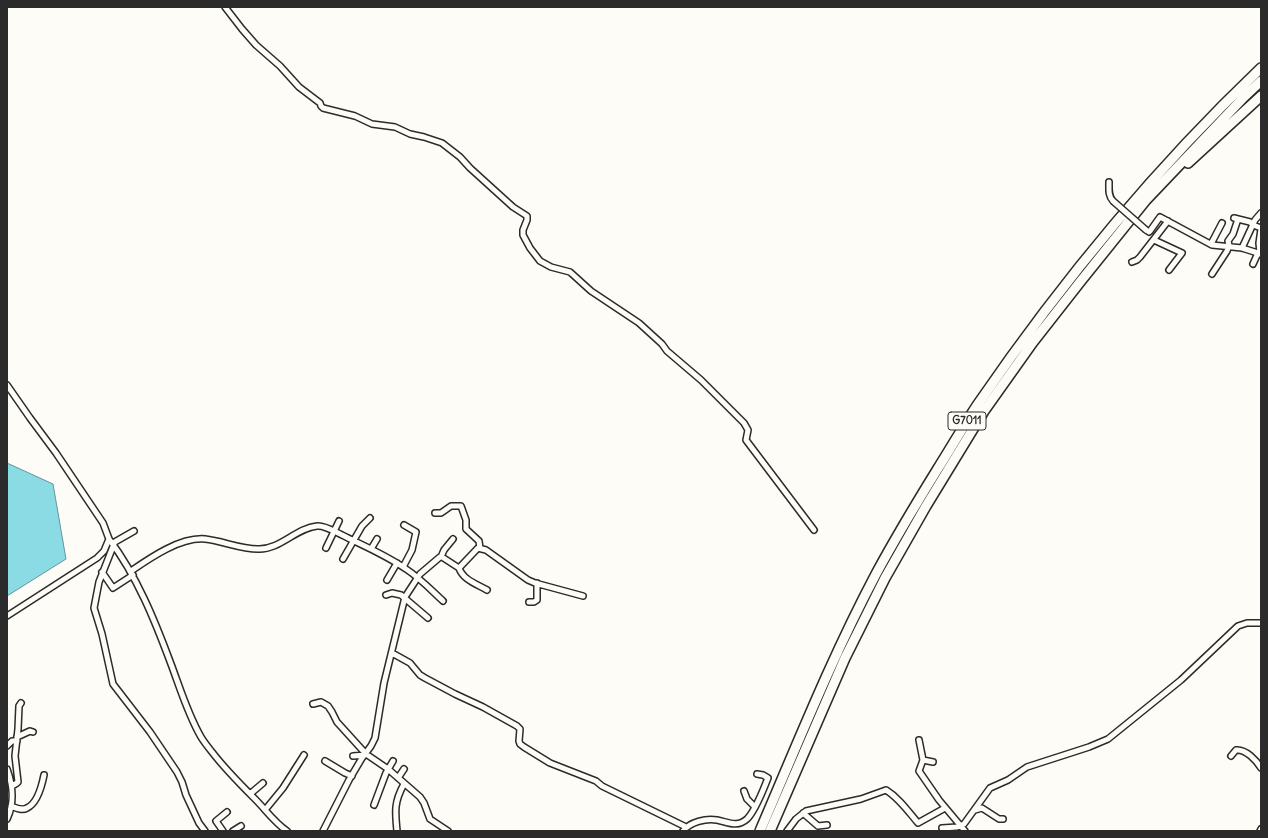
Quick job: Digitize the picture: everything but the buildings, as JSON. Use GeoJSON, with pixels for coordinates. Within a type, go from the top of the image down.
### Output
{"type":"FeatureCollection","features":[{"type":"Feature","properties":{"kind":"highway","name":"G7011"},"geometry":{"type":"LineString","coordinates":[[760,831],[837,654],[876,574],[918,501],[977,406],[1025,336],[1071,275],[1159,173],[1261,68]]}},
{"type":"Feature","properties":{"kind":"highway","name":"G7011"},"geometry":{"type":"LineString","coordinates":[[770,831],[845,658],[885,578],[926,506],[984,411],[1029,348],[1075,288],[1146,200],[1244,96],[1261,81]]}},
{"type":"Feature","properties":{"kind":"highway"},"geometry":{"type":"LineString","coordinates":[[1146,200],[1168,183],[1261,96]]}},
{"type":"Feature","properties":{"kind":"street"},"geometry":{"type":"LineString","coordinates":[[225,7],[256,45],[280,66],[298,85],[320,103],[323,108],[358,117],[372,124],[395,127],[410,134],[439,142],[460,157],[513,208],[527,216],[523,235],[530,248],[540,261],[551,267],[570,272],[590,291],[638,323],[662,344],[667,351],[701,380],[744,423],[748,430],[746,440],[814,530]]}},
{"type":"Feature","properties":{"kind":"street"},"geometry":{"type":"LineString","coordinates":[[1109,182],[1110,198],[1149,232],[1160,217],[1211,244],[1229,245],[1260,253]]}},
{"type":"Feature","properties":{"kind":"street"},"geometry":{"type":"LineString","coordinates":[[1242,248],[1255,220],[1261,214]]}},
{"type":"Feature","properties":{"kind":"street"},"geometry":{"type":"LineString","coordinates":[[1212,274],[1227,251],[1229,245],[1228,241],[1233,234],[1236,219],[1250,222],[1261,228],[1259,243],[1260,253],[1253,264]]}},
{"type":"Feature","properties":{"kind":"street"},"geometry":{"type":"LineString","coordinates":[[1132,262],[1140,257],[1168,221]]}},
{"type":"Feature","properties":{"kind":"street"},"geometry":{"type":"LineString","coordinates":[[1211,244],[1222,223]]}},
{"type":"Feature","properties":{"kind":"street"},"geometry":{"type":"LineString","coordinates":[[1154,240],[1182,253],[1169,270]]}},
{"type":"Feature","properties":{"kind":"street"},"geometry":{"type":"LineString","coordinates":[[7,385],[56,453],[103,523],[112,542],[132,573],[166,650],[184,700],[201,738],[224,766],[281,827],[287,831]]}},
{"type":"Feature","properties":{"kind":"street"},"geometry":{"type":"LineString","coordinates":[[435,513],[441,513],[450,506],[461,506],[466,520],[466,530],[479,541],[480,548]]}},
{"type":"Feature","properties":{"kind":"street"},"geometry":{"type":"LineString","coordinates":[[343,559],[362,526],[370,518]]}},
{"type":"Feature","properties":{"kind":"street"},"geometry":{"type":"LineString","coordinates":[[326,548],[339,521]]}},
{"type":"Feature","properties":{"kind":"street"},"geometry":{"type":"LineString","coordinates":[[403,567],[412,550],[416,532],[404,525]]}},
{"type":"Feature","properties":{"kind":"street"},"geometry":{"type":"LineString","coordinates":[[102,572],[113,588],[149,559],[193,539],[205,539],[244,548],[262,549],[274,546],[314,526],[320,526],[353,540],[397,563],[418,578],[443,600]]}},
{"type":"Feature","properties":{"kind":"street"},"geometry":{"type":"LineString","coordinates":[[7,616],[97,558],[112,542],[134,531]]}},
{"type":"Feature","properties":{"kind":"street"},"geometry":{"type":"LineString","coordinates":[[371,549],[376,539]]}},
{"type":"Feature","properties":{"kind":"street"},"geometry":{"type":"LineString","coordinates":[[324,831],[352,776],[373,742],[382,692],[405,598],[418,578],[434,561],[441,557],[444,550],[453,539]]}},
{"type":"Feature","properties":{"kind":"street"},"geometry":{"type":"LineString","coordinates":[[112,542],[96,591],[94,608],[102,634],[113,684],[150,732],[177,772],[199,823],[205,831]]}},
{"type":"Feature","properties":{"kind":"street"},"geometry":{"type":"LineString","coordinates":[[459,568],[478,548],[480,548],[486,550],[523,577],[537,583],[583,596]]}},
{"type":"Feature","properties":{"kind":"street"},"geometry":{"type":"LineString","coordinates":[[441,557],[459,568],[462,575],[467,579],[487,590]]}},
{"type":"Feature","properties":{"kind":"street"},"geometry":{"type":"LineString","coordinates":[[387,580],[397,563]]}},
{"type":"Feature","properties":{"kind":"street"},"geometry":{"type":"LineString","coordinates":[[529,602],[534,602],[537,600],[537,583]]}},
{"type":"Feature","properties":{"kind":"street"},"geometry":{"type":"LineString","coordinates":[[386,595],[392,593],[401,595],[428,618]]}},
{"type":"Feature","properties":{"kind":"street"},"geometry":{"type":"LineString","coordinates":[[942,828],[960,826],[967,821],[990,788],[1008,780],[1027,767],[1089,747],[1108,739],[1181,680],[1235,629],[1242,624],[1261,622]]}},
{"type":"Feature","properties":{"kind":"street"},"geometry":{"type":"LineString","coordinates":[[392,653],[410,663],[420,675],[425,678],[518,726],[520,729],[520,744],[532,752],[553,764],[596,781],[602,786],[684,829],[695,823],[713,820],[731,824],[739,824],[748,818],[768,778],[757,774]]}},
{"type":"Feature","properties":{"kind":"street"},"geometry":{"type":"LineString","coordinates":[[313,704],[321,702],[328,706],[337,722],[365,754],[388,769],[422,799],[430,819],[439,828],[448,831]]}},
{"type":"Feature","properties":{"kind":"street"},"geometry":{"type":"LineString","coordinates":[[10,782],[18,782],[15,756],[19,706],[21,703]]}},
{"type":"Feature","properties":{"kind":"street"},"geometry":{"type":"LineString","coordinates":[[7,746],[12,741],[30,731],[33,732]]}},
{"type":"Feature","properties":{"kind":"street"},"geometry":{"type":"LineString","coordinates":[[919,740],[923,760],[919,771],[965,831]]}},
{"type":"Feature","properties":{"kind":"street"},"geometry":{"type":"LineString","coordinates":[[1231,756],[1236,750],[1243,751],[1261,768]]}},
{"type":"Feature","properties":{"kind":"street"},"geometry":{"type":"LineString","coordinates":[[354,756],[365,754]]}},
{"type":"Feature","properties":{"kind":"street"},"geometry":{"type":"LineString","coordinates":[[265,810],[283,788],[304,755]]}},
{"type":"Feature","properties":{"kind":"street"},"geometry":{"type":"LineString","coordinates":[[923,760],[933,762]]}},
{"type":"Feature","properties":{"kind":"street"},"geometry":{"type":"LineString","coordinates":[[325,761],[340,771],[352,776]]}},
{"type":"Feature","properties":{"kind":"street"},"geometry":{"type":"LineString","coordinates":[[374,805],[388,769],[393,761]]}},
{"type":"Feature","properties":{"kind":"street"},"geometry":{"type":"LineString","coordinates":[[7,769],[10,782],[11,806],[7,819]]}},
{"type":"Feature","properties":{"kind":"street"},"geometry":{"type":"LineString","coordinates":[[398,778],[404,769]]}},
{"type":"Feature","properties":{"kind":"street"},"geometry":{"type":"LineString","coordinates":[[11,806],[20,809],[28,808],[35,800],[42,786],[44,775]]}},
{"type":"Feature","properties":{"kind":"street"},"geometry":{"type":"LineString","coordinates":[[250,794],[263,783]]}},
{"type":"Feature","properties":{"kind":"street"},"geometry":{"type":"LineString","coordinates":[[397,831],[395,807],[398,796],[404,784]]}},
{"type":"Feature","properties":{"kind":"street"},"geometry":{"type":"LineString","coordinates":[[787,831],[796,819],[803,813],[820,807],[861,799],[886,790],[904,806],[918,823],[946,808]]}},
{"type":"Feature","properties":{"kind":"street"},"geometry":{"type":"LineString","coordinates":[[744,791],[747,799],[754,807]]}},
{"type":"Feature","properties":{"kind":"street"},"geometry":{"type":"LineString","coordinates":[[975,810],[982,808],[999,819],[1003,819]]}},
{"type":"Feature","properties":{"kind":"street"},"geometry":{"type":"LineString","coordinates":[[223,831],[216,821],[227,812]]}},
{"type":"Feature","properties":{"kind":"street"},"geometry":{"type":"LineString","coordinates":[[803,813],[818,826],[827,826]]}},
{"type":"Feature","properties":{"kind":"street"},"geometry":{"type":"LineString","coordinates":[[233,831],[241,826]]}},
{"type":"Feature","properties":{"kind":"water"},"geometry":{"type":"Polygon","coordinates":[[[7,463],[53,484],[66,559],[7,596],[7,463]]]}}]}
